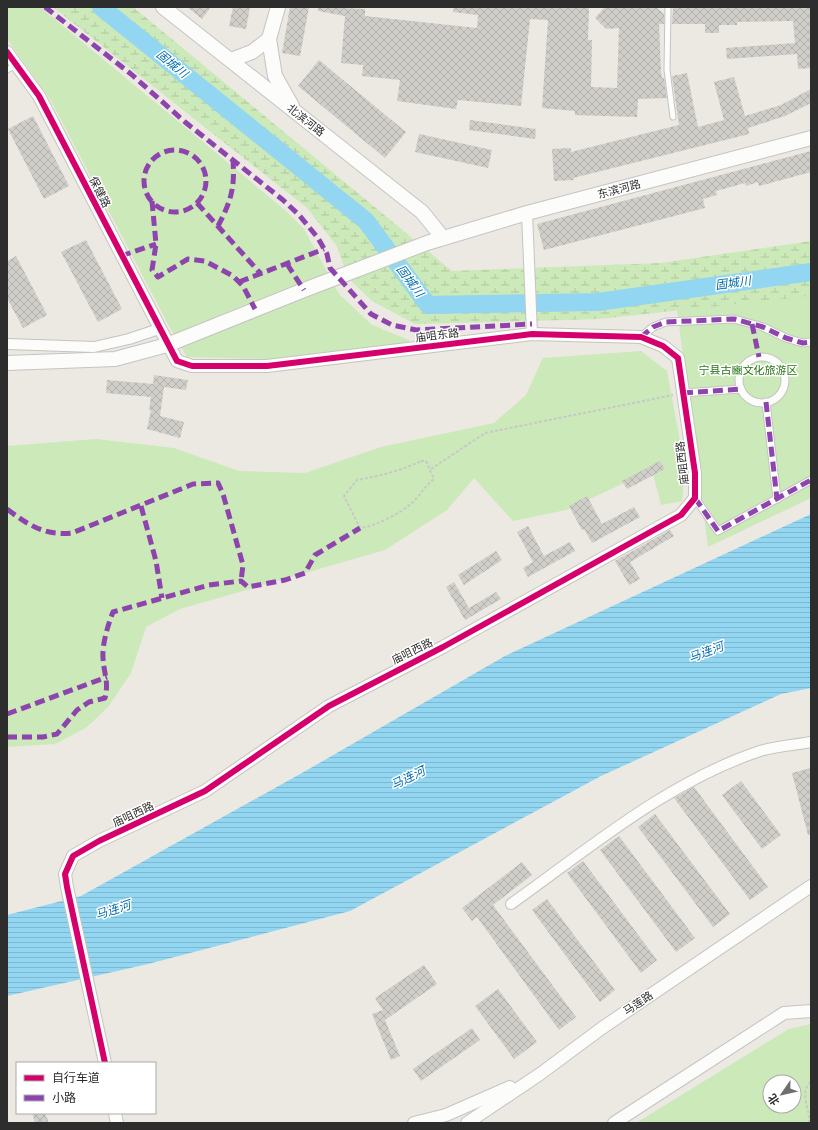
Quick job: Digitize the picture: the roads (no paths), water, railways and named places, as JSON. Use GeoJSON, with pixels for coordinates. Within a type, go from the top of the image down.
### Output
{"type":"FeatureCollection","features":[{"type":"Feature","properties":{"kind":"main road","name":"北滨河路"},"geometry":{"type":"LineString","coordinates":[[163,7],[422,212],[443,238]]}},
{"type":"Feature","properties":{"kind":"main road"},"geometry":{"type":"LineString","coordinates":[[278,7],[269,39],[276,76],[295,112]]}},
{"type":"Feature","properties":{"kind":"main road"},"geometry":{"type":"LineString","coordinates":[[231,60],[252,52],[269,39]]}},
{"type":"Feature","properties":{"kind":"main road","name":"东滨河路"},"geometry":{"type":"LineString","coordinates":[[7,363],[115,359],[168,345],[427,243],[527,213],[811,138]]}},
{"type":"Feature","properties":{"kind":"street","name":"保健路"},"geometry":{"type":"LineString","coordinates":[[7,52],[12,67],[39,96],[168,345]]}},
{"type":"Feature","properties":{"kind":"street"},"geometry":{"type":"LineString","coordinates":[[527,213],[532,334]]}},
{"type":"Feature","properties":{"kind":"street"},"geometry":{"type":"LineString","coordinates":[[641,337],[653,327],[666,322],[734,319],[763,327],[786,338],[803,343],[811,342]]}},
{"type":"Feature","properties":{"kind":"street"},"geometry":{"type":"LineString","coordinates":[[7,344],[94,346],[129,339],[159,329]]}},
{"type":"Feature","properties":{"kind":"street","name":"庙咀东路"},"geometry":{"type":"LineString","coordinates":[[168,345],[177,361],[192,366],[267,366],[532,334],[641,337],[663,346],[678,358],[683,393]]}},
{"type":"Feature","properties":{"kind":"street"},"geometry":{"type":"LineString","coordinates":[[759,357],[774,360],[783,372],[784,380],[779,394],[766,402],[751,400],[741,389],[739,375],[746,363],[759,357]]}},
{"type":"Feature","properties":{"kind":"street"},"geometry":{"type":"LineString","coordinates":[[683,393],[741,389]]}},
{"type":"Feature","properties":{"kind":"street","name":"庙咀西路"},"geometry":{"type":"LineString","coordinates":[[104,1062],[67,888],[65,874],[73,856],[99,841],[205,791],[329,706],[443,647],[681,515],[694,498],[695,473],[683,393]]}},
{"type":"Feature","properties":{"kind":"street"},"geometry":{"type":"LineString","coordinates":[[766,402],[777,499]]}},
{"type":"Feature","properties":{"kind":"street"},"geometry":{"type":"LineString","coordinates":[[694,498],[718,531],[811,480]]}},
{"type":"Feature","properties":{"kind":"street"},"geometry":{"type":"LineString","coordinates":[[511,904],[654,802],[705,772],[762,750],[811,742]]}},
{"type":"Feature","properties":{"kind":"street","name":"马莲路"},"geometry":{"type":"LineString","coordinates":[[467,1123],[540,1074],[602,1028],[811,886]]}},
{"type":"Feature","properties":{"kind":"street"},"geometry":{"type":"LineString","coordinates":[[614,1123],[784,1013],[811,1011]]}},
{"type":"Feature","properties":{"kind":"street"},"geometry":{"type":"LineString","coordinates":[[414,1123],[446,1115],[540,1074]]}},
{"type":"Feature","properties":{"kind":"lane"},"geometry":{"type":"LineString","coordinates":[[668,7],[667,70],[673,117]]}},
{"type":"Feature","properties":{"kind":"water","name":"马连河"},"geometry":{"type":"Polygon","coordinates":[[[811,514],[811,688],[781,694],[601,776],[350,911],[148,964],[7,996],[7,915],[81,896],[309,769],[505,656],[811,514]]]}},
{"type":"Feature","properties":{"kind":"waterway","name":"固城川"},"geometry":{"type":"LineString","coordinates":[[101,7],[366,221],[428,305],[598,302],[811,272]]}},
{"type":"Feature","properties":{"kind":"park label","name":"宁县古豳文化旅游区"},"geometry":{"type":"Point","coordinates":[748,370]}}]}
